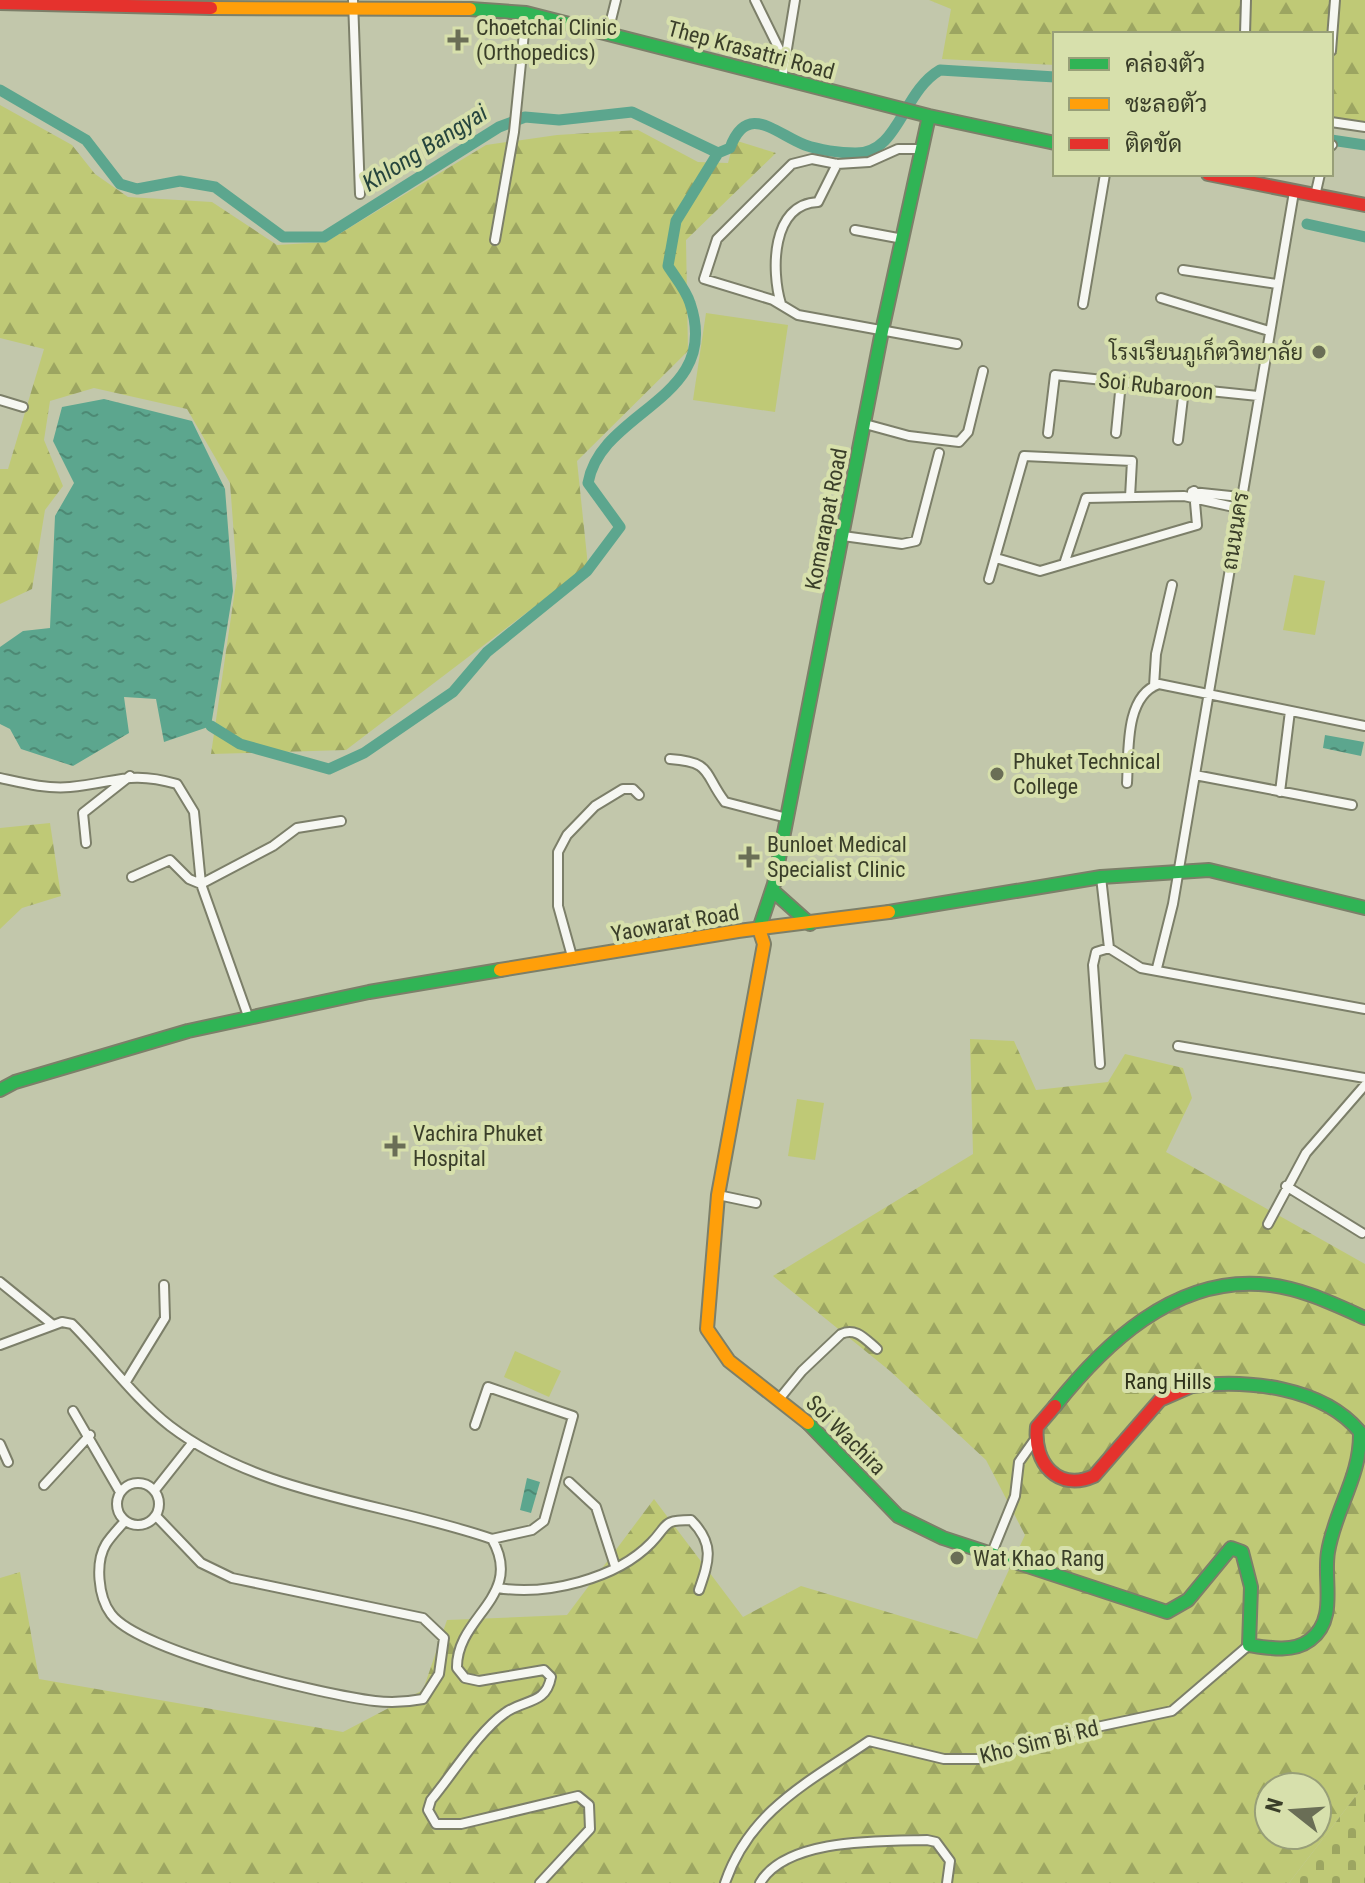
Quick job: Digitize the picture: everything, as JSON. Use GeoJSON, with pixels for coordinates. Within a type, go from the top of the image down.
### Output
{"type":"FeatureCollection","features":[{"type":"Feature","properties":{"kind":"street","name":"Thep Krasattri Road"},"geometry":{"type":"LineString","coordinates":[[75,0],[100,4]]}},
{"type":"Feature","properties":{"kind":"street"},"geometry":{"type":"LineString","coordinates":[[608,32],[616,0]]}},
{"type":"Feature","properties":{"kind":"street"},"geometry":{"type":"LineString","coordinates":[[755,0],[784,57]]}},
{"type":"Feature","properties":{"kind":"street"},"geometry":{"type":"LineString","coordinates":[[782,79],[795,0]]}},
{"type":"Feature","properties":{"kind":"street"},"geometry":{"type":"LineString","coordinates":[[1245,32],[1246,0]]}},
{"type":"Feature","properties":{"kind":"street"},"geometry":{"type":"LineString","coordinates":[[1332,32],[1335,0]]}},
{"type":"Feature","properties":{"kind":"street","name":"Thep Krasattri Road"},"geometry":{"type":"LineString","coordinates":[[0,3],[264,8],[453,4],[526,13],[929,116],[1053,143]]}},
{"type":"Feature","properties":{"kind":"street"},"geometry":{"type":"LineString","coordinates":[[353,5],[360,194]]}},
{"type":"Feature","properties":{"kind":"street"},"geometry":{"type":"LineString","coordinates":[[495,240],[514,125],[526,13]]}},
{"type":"Feature","properties":{"kind":"street","name":"Komarapat Road"},"geometry":{"type":"LineString","coordinates":[[759,929],[772,890],[882,331],[929,116]]}},
{"type":"Feature","properties":{"kind":"street"},"geometry":{"type":"LineString","coordinates":[[1335,125],[1365,127]]}},
{"type":"Feature","properties":{"kind":"street"},"geometry":{"type":"LineString","coordinates":[[922,149],[898,149],[869,162],[837,164],[812,159],[792,164],[725,229],[708,258],[705,282],[782,304],[798,315],[957,344]]}},
{"type":"Feature","properties":{"kind":"street"},"geometry":{"type":"LineString","coordinates":[[782,304],[774,269],[788,220],[794,210],[807,203],[818,202],[837,164]]}},
{"type":"Feature","properties":{"kind":"street"},"geometry":{"type":"LineString","coordinates":[[1083,304],[1105,176]]}},
{"type":"Feature","properties":{"kind":"street"},"geometry":{"type":"LineString","coordinates":[[1218,176],[1365,205]]}},
{"type":"Feature","properties":{"kind":"street"},"geometry":{"type":"LineString","coordinates":[[1315,196],[1320,176]]}},
{"type":"Feature","properties":{"kind":"street","name":"ถนนนคร"},"geometry":{"type":"LineString","coordinates":[[1157,968],[1173,904],[1294,192]]}},
{"type":"Feature","properties":{"kind":"street"},"geometry":{"type":"LineString","coordinates":[[855,230],[903,239]]}},
{"type":"Feature","properties":{"kind":"street"},"geometry":{"type":"LineString","coordinates":[[1183,270],[1277,284]]}},
{"type":"Feature","properties":{"kind":"street"},"geometry":{"type":"LineString","coordinates":[[1161,298],[1269,331]]}},
{"type":"Feature","properties":{"kind":"street"},"geometry":{"type":"LineString","coordinates":[[865,424],[909,436],[959,442],[968,432],[983,371]]}},
{"type":"Feature","properties":{"kind":"street","name":"Soi Rubaroon"},"geometry":{"type":"LineString","coordinates":[[1048,433],[1055,375],[1258,396]]}},
{"type":"Feature","properties":{"kind":"street"},"geometry":{"type":"LineString","coordinates":[[1116,433],[1121,382]]}},
{"type":"Feature","properties":{"kind":"street"},"geometry":{"type":"LineString","coordinates":[[1178,440],[1184,389]]}},
{"type":"Feature","properties":{"kind":"street"},"geometry":{"type":"LineString","coordinates":[[0,400],[23,407]]}},
{"type":"Feature","properties":{"kind":"street"},"geometry":{"type":"LineString","coordinates":[[843,536],[902,544],[916,541],[939,453]]}},
{"type":"Feature","properties":{"kind":"street"},"geometry":{"type":"LineString","coordinates":[[989,579],[1024,456],[1132,461],[1130,497]]}},
{"type":"Feature","properties":{"kind":"street"},"geometry":{"type":"LineString","coordinates":[[1195,496],[1238,508]]}},
{"type":"Feature","properties":{"kind":"street"},"geometry":{"type":"LineString","coordinates":[[996,558],[1040,571],[1065,561],[1197,525],[1195,496]]}},
{"type":"Feature","properties":{"kind":"street"},"geometry":{"type":"LineString","coordinates":[[1065,561],[1086,498],[1240,497]]}},
{"type":"Feature","properties":{"kind":"street"},"geometry":{"type":"LineString","coordinates":[[1154,686],[1156,654],[1172,585]]}},
{"type":"Feature","properties":{"kind":"street"},"geometry":{"type":"LineString","coordinates":[[1127,783],[1134,711],[1144,692],[1154,686],[1172,686],[1365,726]]}},
{"type":"Feature","properties":{"kind":"street"},"geometry":{"type":"LineString","coordinates":[[1280,792],[1290,711]]}},
{"type":"Feature","properties":{"kind":"street"},"geometry":{"type":"LineString","coordinates":[[670,759],[693,761],[703,766],[725,802],[787,818]]}},
{"type":"Feature","properties":{"kind":"street"},"geometry":{"type":"LineString","coordinates":[[86,843],[83,813],[131,775]]}},
{"type":"Feature","properties":{"kind":"street"},"geometry":{"type":"LineString","coordinates":[[0,778],[35,786],[69,787],[131,775],[177,784],[194,812],[201,884],[248,1016]]}},
{"type":"Feature","properties":{"kind":"street"},"geometry":{"type":"LineString","coordinates":[[1195,775],[1352,805]]}},
{"type":"Feature","properties":{"kind":"street"},"geometry":{"type":"LineString","coordinates":[[573,961],[558,906],[561,845],[595,806],[623,789],[633,789],[639,795]]}},
{"type":"Feature","properties":{"kind":"street"},"geometry":{"type":"LineString","coordinates":[[201,884],[273,846],[297,828],[341,821]]}},
{"type":"Feature","properties":{"kind":"street"},"geometry":{"type":"LineString","coordinates":[[132,877],[170,860],[189,879],[201,884]]}},
{"type":"Feature","properties":{"kind":"street","name":"Yaowarat Road"},"geometry":{"type":"LineString","coordinates":[[0,1090],[15,1082],[248,1016],[369,992],[1101,877],[1177,870],[1227,873],[1365,908]]}},
{"type":"Feature","properties":{"kind":"street"},"geometry":{"type":"LineString","coordinates":[[1101,877],[1109,948],[1135,966],[1365,1009]]}},
{"type":"Feature","properties":{"kind":"street"},"geometry":{"type":"LineString","coordinates":[[772,890],[810,924]]}},
{"type":"Feature","properties":{"kind":"street","name":"Soi Wachira"},"geometry":{"type":"LineString","coordinates":[[759,929],[764,944],[718,1195],[707,1329],[714,1345],[729,1361],[780,1398],[898,1516],[943,1538],[1167,1612],[1180,1609],[1195,1596],[1219,1556],[1231,1548],[1242,1552],[1248,1567],[1253,1605],[1249,1645]]}},
{"type":"Feature","properties":{"kind":"street"},"geometry":{"type":"LineString","coordinates":[[1100,1064],[1093,965],[1096,952],[1109,948]]}},
{"type":"Feature","properties":{"kind":"street"},"geometry":{"type":"LineString","coordinates":[[1178,1046],[1365,1078]]}},
{"type":"Feature","properties":{"kind":"street"},"geometry":{"type":"LineString","coordinates":[[1268,1224],[1306,1153],[1365,1085]]}},
{"type":"Feature","properties":{"kind":"street"},"geometry":{"type":"LineString","coordinates":[[1286,1186],[1362,1233]]}},
{"type":"Feature","properties":{"kind":"street"},"geometry":{"type":"LineString","coordinates":[[718,1195],[756,1203]]}},
{"type":"Feature","properties":{"kind":"street"},"geometry":{"type":"LineString","coordinates":[[991,1555],[1015,1496],[1019,1462],[1033,1442],[1037,1427],[1103,1350],[1157,1308],[1216,1284],[1262,1281],[1365,1318]]}},
{"type":"Feature","properties":{"kind":"street"},"geometry":{"type":"LineString","coordinates":[[0,1282],[53,1325]]}},
{"type":"Feature","properties":{"kind":"street"},"geometry":{"type":"LineString","coordinates":[[127,1380],[165,1318],[164,1285]]}},
{"type":"Feature","properties":{"kind":"street"},"geometry":{"type":"LineString","coordinates":[[0,1345],[53,1325],[72,1324],[127,1380],[153,1413],[193,1442],[278,1482],[402,1512],[492,1539],[532,1530],[544,1521],[573,1416],[488,1387],[475,1425]]}},
{"type":"Feature","properties":{"kind":"street"},"geometry":{"type":"LineString","coordinates":[[780,1398],[802,1371],[841,1334],[849,1330],[857,1332],[877,1349]]}},
{"type":"Feature","properties":{"kind":"street"},"geometry":{"type":"LineString","coordinates":[[1033,1442],[1044,1467],[1069,1483],[1082,1484],[1094,1476],[1168,1393],[1208,1384],[1249,1384],[1296,1392],[1343,1414],[1360,1430],[1365,1457],[1357,1497],[1336,1528],[1328,1552],[1331,1603],[1316,1635],[1290,1649],[1249,1645]]}},
{"type":"Feature","properties":{"kind":"street"},"geometry":{"type":"LineString","coordinates":[[73,1411],[90,1435],[120,1492],[118,1511],[125,1521],[144,1525],[156,1516],[160,1505],[155,1490],[137,1482],[120,1492]]}},
{"type":"Feature","properties":{"kind":"street"},"geometry":{"type":"LineString","coordinates":[[44,1485],[90,1435]]}},
{"type":"Feature","properties":{"kind":"street"},"geometry":{"type":"LineString","coordinates":[[155,1490],[193,1442]]}},
{"type":"Feature","properties":{"kind":"street"},"geometry":{"type":"LineString","coordinates":[[0,1444],[8,1462]]}},
{"type":"Feature","properties":{"kind":"street"},"geometry":{"type":"LineString","coordinates":[[569,1482],[596,1507],[615,1566]]}},
{"type":"Feature","properties":{"kind":"street"},"geometry":{"type":"LineString","coordinates":[[125,1521],[104,1546],[98,1583],[111,1614],[134,1632],[174,1652],[373,1700],[402,1702],[423,1699],[439,1674],[444,1638],[423,1618],[232,1578],[201,1563],[156,1516]]}},
{"type":"Feature","properties":{"kind":"street"},"geometry":{"type":"LineString","coordinates":[[498,1588],[525,1593],[567,1587],[615,1566],[651,1543],[663,1524],[691,1520],[705,1535],[709,1562],[699,1590]]}},
{"type":"Feature","properties":{"kind":"street"},"geometry":{"type":"LineString","coordinates":[[492,1539],[499,1551],[498,1588],[489,1606],[462,1638],[457,1668],[465,1678],[479,1681],[544,1670],[551,1677],[549,1689],[540,1699],[505,1712],[441,1788],[428,1810],[436,1824],[445,1826],[578,1796],[589,1805],[590,1829],[540,1883]]}},
{"type":"Feature","properties":{"kind":"street","name":"Kho Sim Bi Rd"},"geometry":{"type":"LineString","coordinates":[[725,1883],[733,1858],[768,1810],[869,1741],[944,1759],[981,1759],[1064,1734],[1172,1711],[1249,1645]]}},
{"type":"Feature","properties":{"kind":"street"},"geometry":{"type":"LineString","coordinates":[[760,1883],[776,1866],[814,1848],[927,1840],[936,1842],[950,1861],[947,1883]]}},
{"type":"Feature","properties":{"kind":"green space"},"geometry":{"type":"Polygon","coordinates":[[[929,0],[1365,0],[1365,130],[1333,125],[1333,32],[1053,32],[1053,65],[942,59],[951,9],[929,0]]]}},
{"type":"Feature","properties":{"kind":"green space"},"geometry":{"type":"Polygon","coordinates":[[[0,105],[72,145],[95,174],[128,197],[212,202],[277,245],[326,242],[486,145],[557,135],[638,130],[698,162],[728,163],[734,140],[776,153],[686,240],[688,351],[577,461],[588,566],[346,750],[211,754],[237,576],[230,483],[187,409],[94,388],[50,401],[44,440],[63,486],[45,510],[32,589],[0,604],[0,469],[8,469],[44,349],[0,338],[0,105]]]}},
{"type":"Feature","properties":{"kind":"green space"},"geometry":{"type":"Polygon","coordinates":[[[706,313],[788,325],[775,412],[693,400],[706,313]]]}},
{"type":"Feature","properties":{"kind":"green space"},"geometry":{"type":"Polygon","coordinates":[[[1294,575],[1325,581],[1315,635],[1283,630],[1294,575]]]}},
{"type":"Feature","properties":{"kind":"green space"},"geometry":{"type":"Polygon","coordinates":[[[50,823],[61,896],[22,908],[0,929],[0,828],[50,823]]]}},
{"type":"Feature","properties":{"kind":"green space","name":"Rang Hills"},"geometry":{"type":"Polygon","coordinates":[[[970,1039],[1014,1041],[1036,1090],[1108,1082],[1125,1054],[1183,1068],[1192,1098],[1166,1152],[1365,1264],[1365,1784],[1333,1826],[1333,1771],[1253,1771],[1253,1851],[1314,1851],[1289,1883],[0,1883],[0,1578],[20,1572],[39,1679],[343,1732],[423,1690],[447,1620],[567,1615],[654,1499],[743,1617],[801,1586],[977,1639],[1025,1535],[986,1460],[890,1371],[773,1276],[973,1154],[970,1039]]]}},
{"type":"Feature","properties":{"kind":"green space"},"geometry":{"type":"Polygon","coordinates":[[[797,1099],[824,1103],[815,1160],[788,1156],[797,1099]]]}},
{"type":"Feature","properties":{"kind":"green space"},"geometry":{"type":"Polygon","coordinates":[[[515,1351],[561,1371],[549,1397],[504,1377],[515,1351]]]}},
{"type":"Feature","properties":{"kind":"green space"},"geometry":{"type":"Polygon","coordinates":[[[1365,1784],[1365,1883],[1289,1883],[1314,1851],[1333,1851],[1333,1826],[1365,1784]]]}},
{"type":"Feature","properties":{"kind":"water"},"geometry":{"type":"Polygon","coordinates":[[[104,399],[192,421],[225,489],[233,591],[211,726],[164,742],[156,699],[124,697],[129,733],[73,766],[21,749],[10,729],[0,724],[0,647],[23,631],[50,628],[55,516],[74,483],[53,441],[62,407],[104,399]]]}},
{"type":"Feature","properties":{"kind":"water"},"geometry":{"type":"Polygon","coordinates":[[[1325,735],[1364,742],[1361,756],[1323,748],[1325,735]]]}},
{"type":"Feature","properties":{"kind":"water"},"geometry":{"type":"Polygon","coordinates":[[[527,1478],[540,1482],[531,1513],[520,1510],[527,1478]]]}},
{"type":"Feature","properties":{"kind":"waterway","name":"Khlong Bangyai"},"geometry":{"type":"LineString","coordinates":[[0,90],[86,140],[120,184],[137,189],[180,181],[215,187],[283,237],[324,237],[499,127],[525,117],[559,120],[632,112],[718,153],[730,148],[737,134],[754,123],[811,147],[855,153],[870,151],[882,144],[917,92],[940,70],[1053,77]]}},
{"type":"Feature","properties":{"kind":"waterway","name":"Khlong Bangyai"},"geometry":{"type":"LineString","coordinates":[[1333,140],[1365,145]]}},
{"type":"Feature","properties":{"kind":"waterway"},"geometry":{"type":"LineString","coordinates":[[211,726],[240,744],[329,769],[364,753],[453,692],[487,652],[587,571],[620,527],[588,483],[597,458],[614,437],[676,383],[690,362],[696,336],[690,303],[668,266],[676,221],[718,153]]}},
{"type":"Feature","properties":{"kind":"waterway"},"geometry":{"type":"LineString","coordinates":[[1307,224],[1365,237]]}},
{"type":"Feature","properties":{"kind":"traffic: fast"},"geometry":{"type":"LineString","coordinates":[[470,9],[526,13],[929,116],[1053,143]]}},
{"type":"Feature","properties":{"kind":"traffic: fast"},"geometry":{"type":"LineString","coordinates":[[759,929],[774,884],[882,331],[929,116]]}},
{"type":"Feature","properties":{"kind":"traffic: fast"},"geometry":{"type":"LineString","coordinates":[[889,912],[1101,877],[1209,870],[1365,908]]}},
{"type":"Feature","properties":{"kind":"traffic: fast"},"geometry":{"type":"LineString","coordinates":[[772,890],[810,924]]}},
{"type":"Feature","properties":{"kind":"traffic: fast"},"geometry":{"type":"LineString","coordinates":[[0,1090],[15,1082],[188,1031],[369,992],[500,970]]}},
{"type":"Feature","properties":{"kind":"traffic: fast"},"geometry":{"type":"LineString","coordinates":[[1055,1406],[1119,1338],[1170,1304],[1198,1292],[1228,1285],[1273,1285],[1314,1296],[1365,1318]]}},
{"type":"Feature","properties":{"kind":"traffic: fast"},"geometry":{"type":"LineString","coordinates":[[808,1423],[898,1516],[943,1538],[1167,1612],[1188,1600],[1231,1548],[1242,1552],[1251,1587],[1249,1645],[1296,1647],[1319,1631],[1327,1611],[1328,1552],[1356,1464],[1360,1432],[1326,1405],[1305,1396],[1260,1386],[1192,1386]]}},
{"type":"Feature","properties":{"kind":"traffic: slow"},"geometry":{"type":"LineString","coordinates":[[211,8],[470,9]]}},
{"type":"Feature","properties":{"kind":"traffic: slow"},"geometry":{"type":"LineString","coordinates":[[500,970],[738,931],[889,912]]}},
{"type":"Feature","properties":{"kind":"traffic: slow"},"geometry":{"type":"LineString","coordinates":[[759,929],[764,944],[718,1195],[707,1329],[729,1361],[808,1423]]}},
{"type":"Feature","properties":{"kind":"traffic: jam"},"geometry":{"type":"LineString","coordinates":[[0,3],[211,8]]}},
{"type":"Feature","properties":{"kind":"traffic: jam"},"geometry":{"type":"LineString","coordinates":[[1218,176],[1365,205]]}},
{"type":"Feature","properties":{"kind":"traffic: jam"},"geometry":{"type":"LineString","coordinates":[[1055,1406],[1037,1427],[1039,1452],[1050,1471],[1069,1480],[1081,1480],[1094,1476],[1160,1400],[1192,1386]]}},
{"type":"Feature","properties":{"kind":"place","name":"Choetchai Clinic (Orthopedics)"},"geometry":{"type":"Point","coordinates":[458,40]}},
{"type":"Feature","properties":{"kind":"place","name":"โรงเรียนภูเก็ตวิทยาลัย"},"geometry":{"type":"Point","coordinates":[1319,352]}},
{"type":"Feature","properties":{"kind":"place","name":"Phuket Technical College"},"geometry":{"type":"Point","coordinates":[997,774]}},
{"type":"Feature","properties":{"kind":"place","name":"Bunloet Medical Specialist Clinic"},"geometry":{"type":"Point","coordinates":[749,857]}},
{"type":"Feature","properties":{"kind":"place","name":"Vachira Phuket Hospital"},"geometry":{"type":"Point","coordinates":[395,1146]}},
{"type":"Feature","properties":{"kind":"place","name":"Wat Khao Rang"},"geometry":{"type":"Point","coordinates":[957,1558]}}]}
